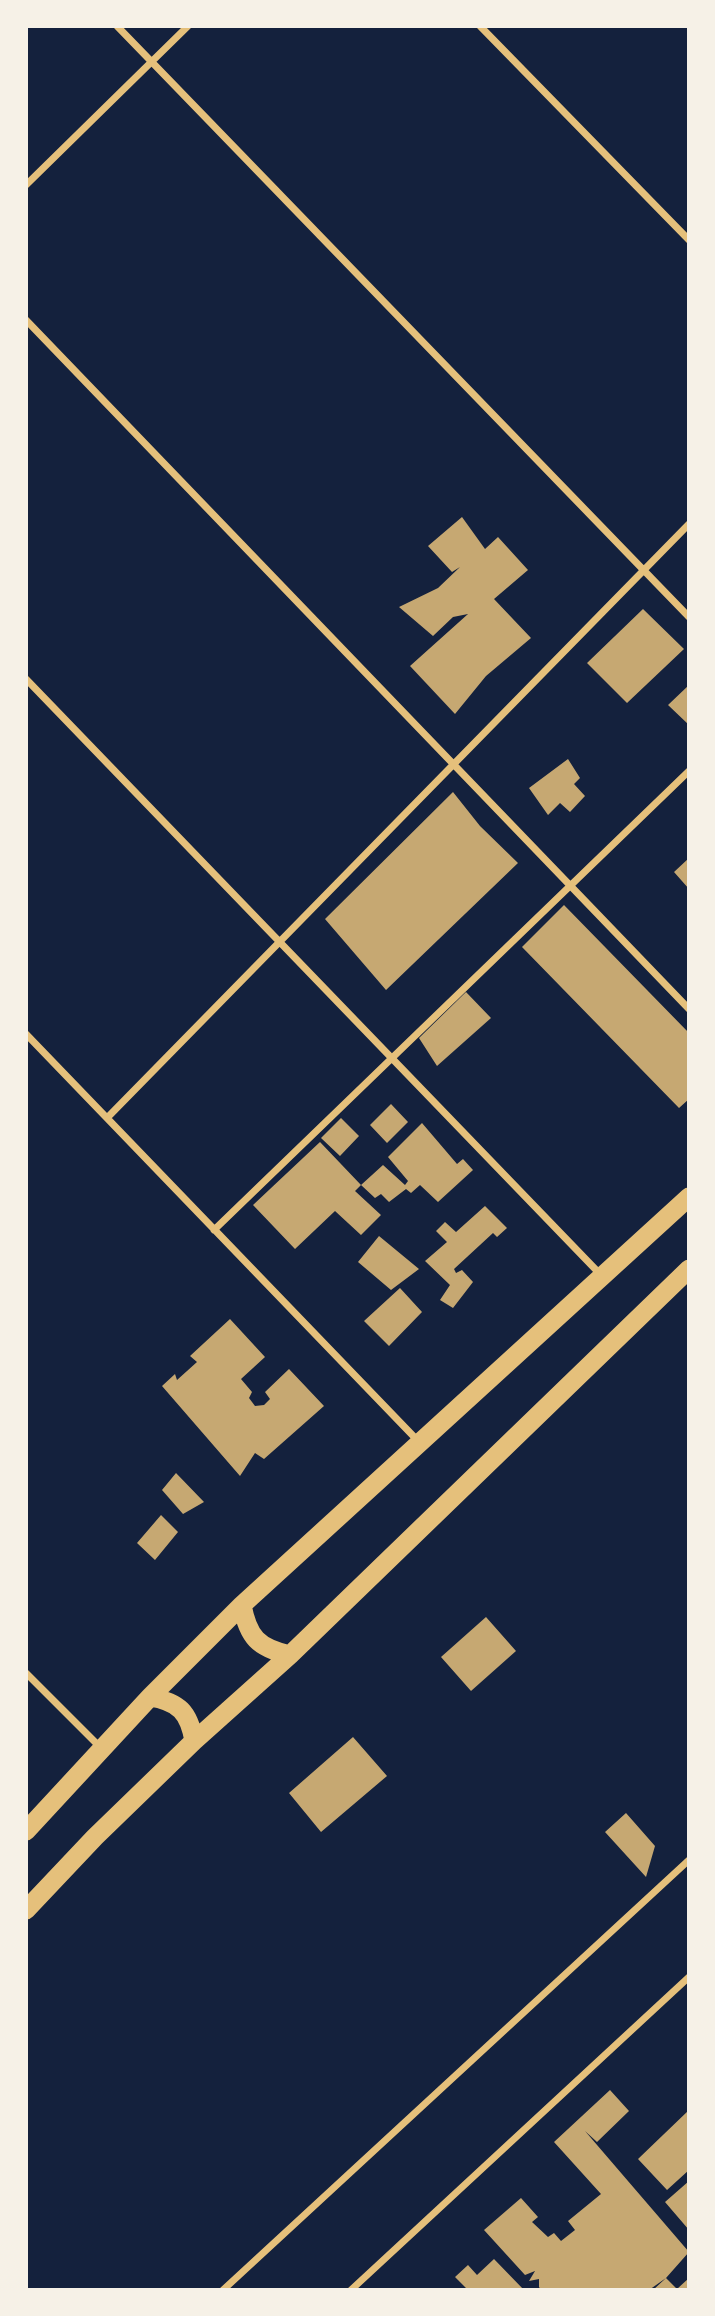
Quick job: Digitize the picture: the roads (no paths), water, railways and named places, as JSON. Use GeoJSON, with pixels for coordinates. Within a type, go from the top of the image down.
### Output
{"type":"FeatureCollection","features":[{"type":"Feature","properties":{"kind":"highway"},"geometry":{"type":"LineString","coordinates":[[26,1831],[150,1697],[242,1605],[689,1197]]}},
{"type":"Feature","properties":{"kind":"highway"},"geometry":{"type":"LineString","coordinates":[[26,1910],[95,1837],[194,1741],[290,1655],[689,1269]]}},
{"type":"Feature","properties":{"kind":"highway"},"geometry":{"type":"LineString","coordinates":[[242,1605],[245,1624],[255,1640],[271,1651],[290,1655]]}},
{"type":"Feature","properties":{"kind":"highway"},"geometry":{"type":"LineString","coordinates":[[150,1697],[167,1700],[182,1709],[191,1724],[194,1741]]}},
{"type":"Feature","properties":{"kind":"street"},"geometry":{"type":"LineString","coordinates":[[117,26],[689,617]]}},
{"type":"Feature","properties":{"kind":"street"},"geometry":{"type":"LineString","coordinates":[[26,185],[188,26]]}},
{"type":"Feature","properties":{"kind":"street"},"geometry":{"type":"LineString","coordinates":[[480,26],[689,240]]}},
{"type":"Feature","properties":{"kind":"street"},"geometry":{"type":"LineString","coordinates":[[26,320],[689,1009]]}},
{"type":"Feature","properties":{"kind":"street"},"geometry":{"type":"LineString","coordinates":[[107,1118],[689,524]]}},
{"type":"Feature","properties":{"kind":"street"},"geometry":{"type":"LineString","coordinates":[[26,679],[603,1277]]}},
{"type":"Feature","properties":{"kind":"street"},"geometry":{"type":"LineString","coordinates":[[214,1230],[689,771]]}},
{"type":"Feature","properties":{"kind":"street"},"geometry":{"type":"LineString","coordinates":[[26,1034],[420,1444]]}},
{"type":"Feature","properties":{"kind":"street"},"geometry":{"type":"LineString","coordinates":[[26,1673],[102,1750]]}},
{"type":"Feature","properties":{"kind":"street"},"geometry":{"type":"LineString","coordinates":[[223,2290],[689,1860]]}},
{"type":"Feature","properties":{"kind":"street"},"geometry":{"type":"LineString","coordinates":[[351,2290],[689,1977]]}}]}
